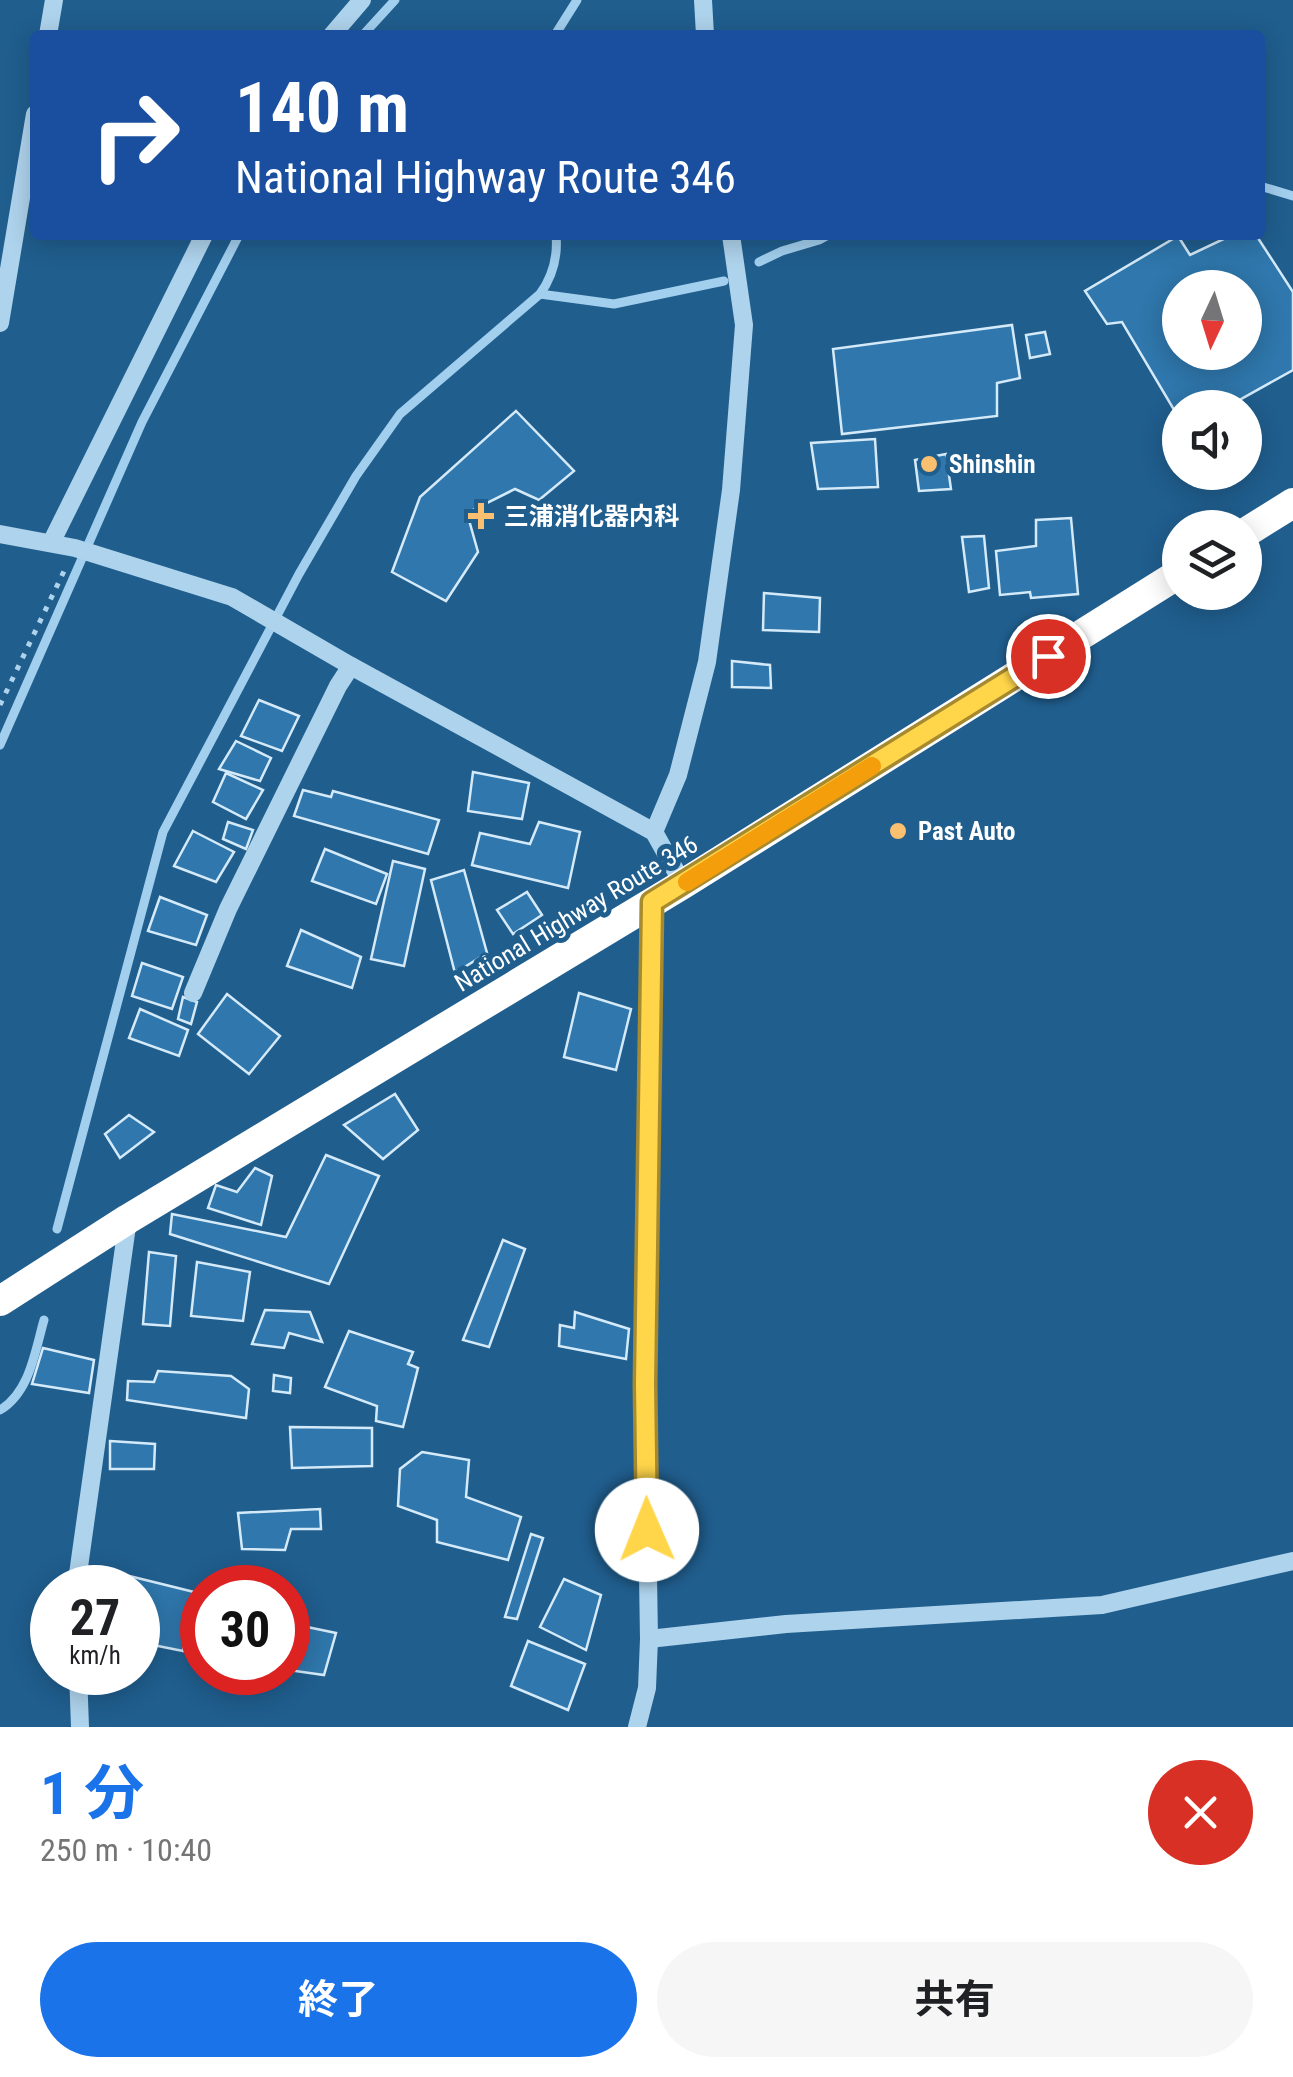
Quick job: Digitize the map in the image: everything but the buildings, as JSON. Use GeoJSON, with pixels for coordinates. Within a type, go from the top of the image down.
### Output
{"type":"FeatureCollection","features":[{"type":"Feature","properties":{"kind":"highway"},"geometry":{"type":"LineString","coordinates":[[1262,522],[1293,502]]}},
{"type":"Feature","properties":{"kind":"highway","name":"National Highway Route 346"},"geometry":{"type":"LineString","coordinates":[[0,1301],[128,1219],[683,884],[1162,584]]}},
{"type":"Feature","properties":{"kind":"street"},"geometry":{"type":"LineString","coordinates":[[49,30],[54,0]]}},
{"type":"Feature","properties":{"kind":"street"},"geometry":{"type":"LineString","coordinates":[[336,30],[362,0]]}},
{"type":"Feature","properties":{"kind":"street"},"geometry":{"type":"LineString","coordinates":[[703,0],[705,30]]}},
{"type":"Feature","properties":{"kind":"street"},"geometry":{"type":"LineString","coordinates":[[0,322],[30,144]]}},
{"type":"Feature","properties":{"kind":"street"},"geometry":{"type":"LineString","coordinates":[[51,543],[202,240]]}},
{"type":"Feature","properties":{"kind":"street"},"geometry":{"type":"LineString","coordinates":[[654,832],[678,775],[708,662],[731,490],[744,324],[733,240]]}},
{"type":"Feature","properties":{"kind":"street"},"geometry":{"type":"LineString","coordinates":[[0,534],[75,548],[232,597],[654,832],[683,884]]}},
{"type":"Feature","properties":{"kind":"street"},"geometry":{"type":"LineString","coordinates":[[193,993],[228,909],[350,666]]}},
{"type":"Feature","properties":{"kind":"street"},"geometry":{"type":"LineString","coordinates":[[636,1727],[647,1688],[649,1639],[645,1384],[652,902]]}},
{"type":"Feature","properties":{"kind":"street"},"geometry":{"type":"LineString","coordinates":[[79,1565],[128,1219]]}},
{"type":"Feature","properties":{"kind":"street"},"geometry":{"type":"LineString","coordinates":[[649,1639],[786,1624],[1102,1606],[1293,1561]]}},
{"type":"Feature","properties":{"kind":"street"},"geometry":{"type":"LineString","coordinates":[[79,1695],[80,1727]]}},
{"type":"Feature","properties":{"kind":"path"},"geometry":{"type":"LineString","coordinates":[[0,704],[75,548]]}},
{"type":"Feature","properties":{"kind":"waterway"},"geometry":{"type":"LineString","coordinates":[[368,30],[395,0]]}},
{"type":"Feature","properties":{"kind":"waterway"},"geometry":{"type":"LineString","coordinates":[[558,30],[577,0]]}},
{"type":"Feature","properties":{"kind":"waterway"},"geometry":{"type":"LineString","coordinates":[[1265,188],[1293,196]]}},
{"type":"Feature","properties":{"kind":"waterway"},"geometry":{"type":"LineString","coordinates":[[0,745],[142,422],[236,240]]}},
{"type":"Feature","properties":{"kind":"waterway"},"geometry":{"type":"LineString","coordinates":[[57,1229],[163,832],[299,574],[356,476],[400,414],[540,294],[554,266],[556,240]]}},
{"type":"Feature","properties":{"kind":"waterway"},"geometry":{"type":"LineString","coordinates":[[759,262],[819,240]]}},
{"type":"Feature","properties":{"kind":"waterway"},"geometry":{"type":"LineString","coordinates":[[540,294],[614,304],[724,281]]}},
{"type":"Feature","properties":{"kind":"waterway"},"geometry":{"type":"LineString","coordinates":[[0,1410],[25,1382],[44,1320]]}},
{"type":"Feature","properties":{"kind":"slow traffic"},"geometry":{"type":"LineString","coordinates":[[687,882],[872,766]]}},
{"type":"Feature","properties":{"kind":"place","name":"Shinshin"},"geometry":{"type":"Point","coordinates":[929,464]}},
{"type":"Feature","properties":{"kind":"place","name":"三浦消化器内科"},"geometry":{"type":"Point","coordinates":[481,516]}},
{"type":"Feature","properties":{"kind":"place","name":"Past Auto"},"geometry":{"type":"Point","coordinates":[898,831]}},
{"type":"Feature","properties":{"kind":"route"},"geometry":{"type":"LineString","coordinates":[[647,1530],[645,1384],[652,902],[1048,656]]}}]}
